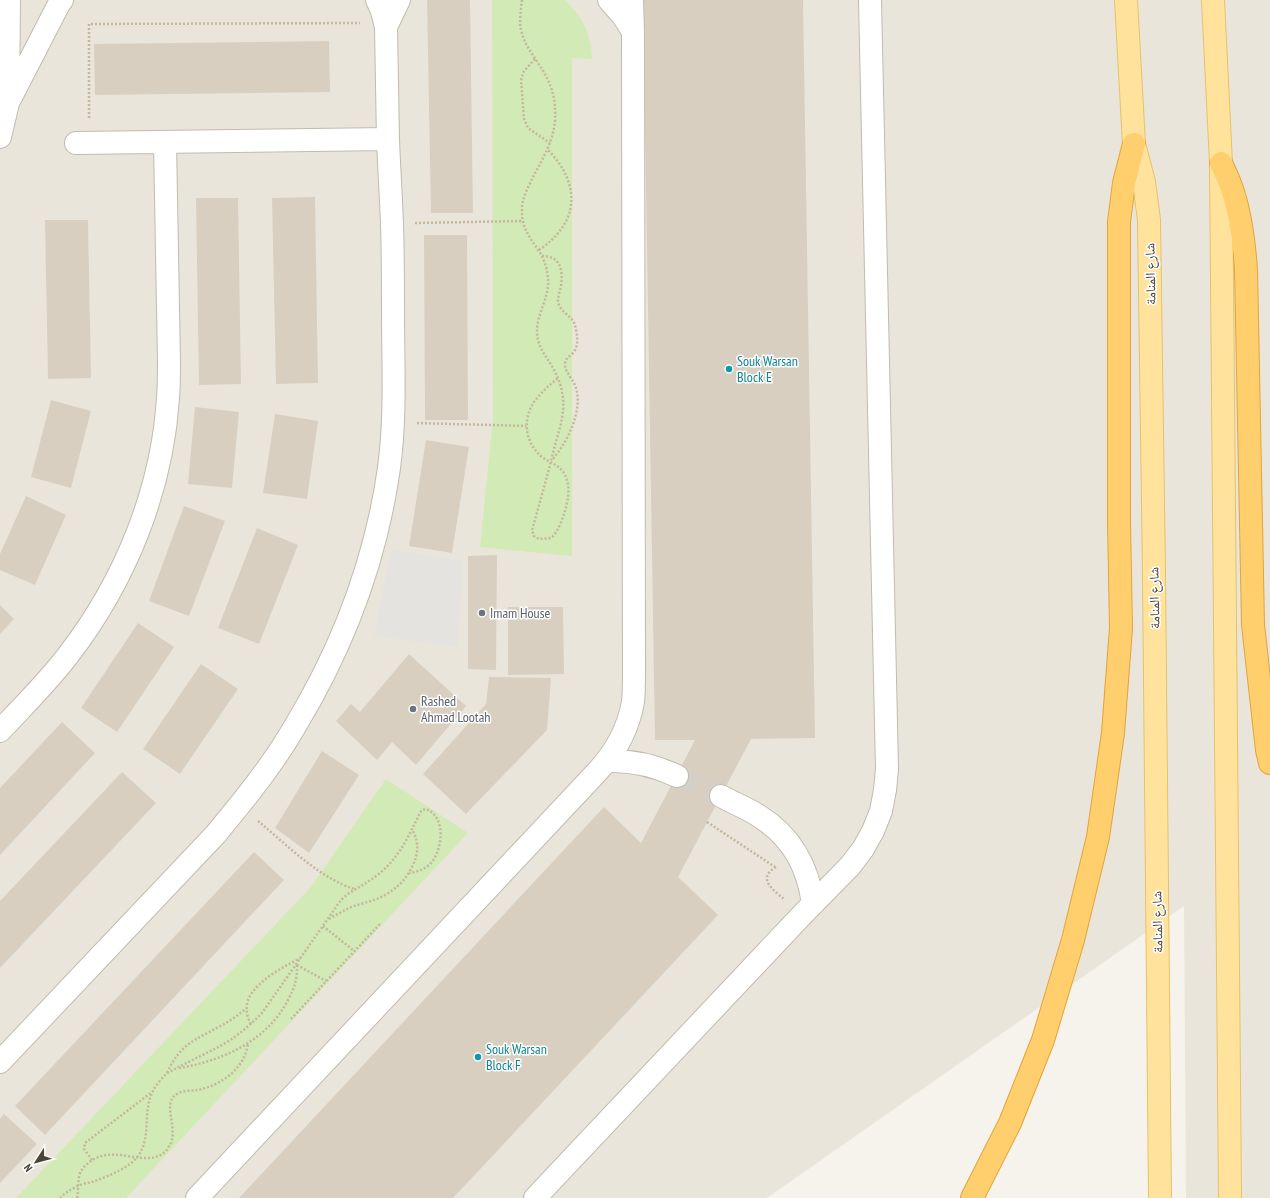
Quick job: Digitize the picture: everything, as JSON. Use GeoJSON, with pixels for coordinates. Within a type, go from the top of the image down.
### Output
{"type":"FeatureCollection","features":[{"type":"Feature","properties":{"kind":"highway"},"geometry":{"type":"LineString","coordinates":[[972,1198],[1010,1124],[1043,1040],[1073,940],[1098,838],[1113,733],[1121,628],[1119,522],[1119,222],[1124,183],[1134,144]]}},
{"type":"Feature","properties":{"kind":"highway"},"geometry":{"type":"LineString","coordinates":[[1221,163],[1232,188],[1244,242],[1246,269],[1253,625],[1267,750],[1270,763]]}},
{"type":"Feature","properties":{"kind":"main road","name":"شارع المنامة"},"geometry":{"type":"LineString","coordinates":[[1126,0],[1134,144],[1144,182],[1149,220],[1160,1198]]}},
{"type":"Feature","properties":{"kind":"main road"},"geometry":{"type":"LineString","coordinates":[[1213,0],[1221,163],[1230,1198]]}},
{"type":"Feature","properties":{"kind":"street"},"geometry":{"type":"LineString","coordinates":[[0,136],[8,103],[9,0]]}},
{"type":"Feature","properties":{"kind":"street"},"geometry":{"type":"LineString","coordinates":[[8,103],[62,0]]}},
{"type":"Feature","properties":{"kind":"street"},"geometry":{"type":"LineString","coordinates":[[0,1062],[215,835],[268,769],[294,730],[316,689],[336,648],[354,605],[380,515],[389,469],[394,423],[392,223],[388,139],[386,27],[382,11],[377,0]]}},
{"type":"Feature","properties":{"kind":"street"},"geometry":{"type":"LineString","coordinates":[[386,27],[398,0]]}},
{"type":"Feature","properties":{"kind":"street"},"geometry":{"type":"LineString","coordinates":[[609,0],[623,16],[633,32]]}},
{"type":"Feature","properties":{"kind":"street"},"geometry":{"type":"LineString","coordinates":[[198,1198],[607,761],[622,737],[630,717],[633,700],[634,639],[632,0]]}},
{"type":"Feature","properties":{"kind":"street"},"geometry":{"type":"LineString","coordinates":[[535,1198],[812,904],[850,866],[863,850],[881,811],[887,769],[870,0]]}},
{"type":"Feature","properties":{"kind":"street"},"geometry":{"type":"LineString","coordinates":[[82,143],[388,139]]}},
{"type":"Feature","properties":{"kind":"street"},"geometry":{"type":"LineString","coordinates":[[0,731],[64,660],[92,622],[113,587],[145,512],[164,432],[168,398],[169,354],[165,142]]}},
{"type":"Feature","properties":{"kind":"street"},"geometry":{"type":"LineString","coordinates":[[607,761],[648,764],[661,768],[676,776]]}},
{"type":"Feature","properties":{"kind":"street"},"geometry":{"type":"LineString","coordinates":[[720,796],[758,815],[774,826],[787,840],[798,856],[805,871],[810,888],[812,904]]}},
{"type":"Feature","properties":{"kind":"path"},"geometry":{"type":"LineString","coordinates":[[522,0],[520,14],[522,31],[535,59],[547,77],[553,93],[555,110],[554,127],[550,143],[524,196],[522,208],[522,221],[530,238],[542,256],[548,280],[547,295],[538,320],[538,342],[542,352],[558,378],[563,394],[564,406],[551,462],[532,530],[534,536],[539,539],[548,539],[553,536],[562,520],[569,489],[565,475],[559,467],[551,462],[543,457],[536,451],[530,442],[526,426],[529,412],[533,404],[548,386],[558,378]]}},
{"type":"Feature","properties":{"kind":"path"},"geometry":{"type":"LineString","coordinates":[[82,143],[89,24],[360,23]]}},
{"type":"Feature","properties":{"kind":"path"},"geometry":{"type":"LineString","coordinates":[[535,59],[524,71],[521,80],[524,119],[528,128],[550,143]]}},
{"type":"Feature","properties":{"kind":"path"},"geometry":{"type":"LineString","coordinates":[[539,250],[560,232],[570,211],[572,199],[570,185],[565,172],[557,160],[547,150]]}},
{"type":"Feature","properties":{"kind":"path"},"geometry":{"type":"LineString","coordinates":[[392,223],[522,221]]}},
{"type":"Feature","properties":{"kind":"path"},"geometry":{"type":"LineString","coordinates":[[542,256],[553,258],[560,266],[561,285],[558,300],[560,307],[570,316],[578,339],[577,345],[572,354],[565,362],[565,367],[573,379],[576,388],[578,397],[577,407],[571,430],[565,442],[551,462]]}},
{"type":"Feature","properties":{"kind":"path"},"geometry":{"type":"LineString","coordinates":[[394,423],[526,426]]}},
{"type":"Feature","properties":{"kind":"path"},"geometry":{"type":"LineString","coordinates":[[239,806],[320,872],[354,890]]}},
{"type":"Feature","properties":{"kind":"path"},"geometry":{"type":"LineString","coordinates":[[166,1074],[226,1043],[251,1024],[262,1013],[341,900],[377,875],[392,862],[404,847],[420,812],[426,809],[430,810],[440,826],[441,841],[439,851],[428,866],[419,871],[409,873]]}},
{"type":"Feature","properties":{"kind":"path"},"geometry":{"type":"LineString","coordinates":[[707,822],[776,867]]}},
{"type":"Feature","properties":{"kind":"path"},"geometry":{"type":"LineString","coordinates":[[327,920],[351,907],[383,896],[397,886],[409,873],[418,852],[416,836],[412,829]]}},
{"type":"Feature","properties":{"kind":"path"},"geometry":{"type":"LineString","coordinates":[[290,1019],[380,924]]}},
{"type":"Feature","properties":{"kind":"path"},"geometry":{"type":"LineString","coordinates":[[323,926],[354,951]]}},
{"type":"Feature","properties":{"kind":"path"},"geometry":{"type":"LineString","coordinates":[[251,1024],[248,1017],[248,1000],[263,982],[275,972],[287,964],[301,958]]}},
{"type":"Feature","properties":{"kind":"path"},"geometry":{"type":"LineString","coordinates":[[297,964],[326,981]]}},
{"type":"Feature","properties":{"kind":"path"},"geometry":{"type":"LineString","coordinates":[[176,1068],[194,1066],[230,1053],[265,1031],[286,1005],[297,978],[297,964]]}},
{"type":"Feature","properties":{"kind":"path"},"geometry":{"type":"LineString","coordinates":[[60,1198],[78,1186],[92,1182],[121,1169],[130,1164],[137,1157],[143,1149],[146,1140],[149,1102],[153,1091],[180,1052],[199,1036],[226,1023],[247,1008]]}},
{"type":"Feature","properties":{"kind":"path"},"geometry":{"type":"LineString","coordinates":[[77,1198],[81,1171],[85,1165],[92,1160],[104,1154],[111,1153],[148,1158],[166,1152],[173,1139],[169,1108],[172,1099],[177,1093],[206,1088],[217,1084],[227,1077],[241,1064],[245,1057],[248,1043]]}},
{"type":"Feature","properties":{"kind":"path"},"geometry":{"type":"LineString","coordinates":[[92,1160],[84,1149],[85,1143],[153,1091]]}},
{"type":"Feature","properties":{"kind":"shaded area"},"geometry":{"type":"Polygon","coordinates":[[[0,0],[1270,0],[1270,1198],[1186,1198],[1184,906],[767,1198],[0,1198],[0,0]]]}},
{"type":"Feature","properties":{"kind":"shaded area"},"geometry":{"type":"Polygon","coordinates":[[[391,549],[463,561],[458,647],[374,636],[391,549]]]}},
{"type":"Feature","properties":{"kind":"green space"},"geometry":{"type":"Polygon","coordinates":[[[492,0],[565,0],[582,20],[590,41],[592,59],[572,58],[572,556],[480,547],[493,418],[492,0]]]}},
{"type":"Feature","properties":{"kind":"green space"},"geometry":{"type":"Polygon","coordinates":[[[386,779],[468,833],[126,1198],[16,1198],[310,888],[386,779]]]}},
{"type":"Feature","properties":{"kind":"building"},"geometry":{"type":"Polygon","coordinates":[[[427,0],[470,0],[473,213],[431,213],[427,0]]]}},
{"type":"Feature","properties":{"kind":"building"},"geometry":{"type":"Polygon","coordinates":[[[643,0],[803,0],[815,738],[751,739],[678,877],[718,915],[453,1198],[239,1198],[604,807],[641,843],[695,740],[655,740],[643,0]]]}},
{"type":"Feature","properties":{"kind":"building"},"geometry":{"type":"Polygon","coordinates":[[[329,41],[330,92],[95,95],[94,44],[329,41]]]}},
{"type":"Feature","properties":{"kind":"building"},"geometry":{"type":"Polygon","coordinates":[[[315,197],[318,383],[276,384],[272,198],[315,197]]]}},
{"type":"Feature","properties":{"kind":"building"},"geometry":{"type":"Polygon","coordinates":[[[196,198],[238,198],[241,384],[199,385],[196,198]]]}},
{"type":"Feature","properties":{"kind":"building"},"geometry":{"type":"Polygon","coordinates":[[[45,220],[88,220],[91,378],[48,379],[45,220]]]}},
{"type":"Feature","properties":{"kind":"building"},"geometry":{"type":"Polygon","coordinates":[[[424,235],[467,235],[468,420],[425,420],[424,235]]]}},
{"type":"Feature","properties":{"kind":"building"},"geometry":{"type":"Polygon","coordinates":[[[51,400],[91,411],[71,488],[31,477],[51,400]]]}},
{"type":"Feature","properties":{"kind":"building"},"geometry":{"type":"Polygon","coordinates":[[[195,407],[239,412],[232,488],[188,484],[195,407]]]}},
{"type":"Feature","properties":{"kind":"building"},"geometry":{"type":"Polygon","coordinates":[[[275,414],[318,421],[307,499],[263,493],[275,414]]]}},
{"type":"Feature","properties":{"kind":"building"},"geometry":{"type":"Polygon","coordinates":[[[426,440],[469,447],[452,553],[409,546],[426,440]]]}},
{"type":"Feature","properties":{"kind":"building"},"geometry":{"type":"Polygon","coordinates":[[[26,496],[66,515],[35,585],[0,570],[0,554],[26,496]]]}},
{"type":"Feature","properties":{"kind":"building"},"geometry":{"type":"Polygon","coordinates":[[[184,506],[225,521],[189,616],[149,601],[184,506]]]}},
{"type":"Feature","properties":{"kind":"building"},"geometry":{"type":"Polygon","coordinates":[[[257,528],[298,545],[259,644],[218,628],[257,528]]]}},
{"type":"Feature","properties":{"kind":"building","name":"Imam House"},"geometry":{"type":"Polygon","coordinates":[[[497,555],[496,670],[468,669],[468,556],[497,555]]]}},
{"type":"Feature","properties":{"kind":"building"},"geometry":{"type":"Polygon","coordinates":[[[0,605],[14,619],[0,634],[0,605]]]}},
{"type":"Feature","properties":{"kind":"building"},"geometry":{"type":"Polygon","coordinates":[[[508,607],[563,607],[564,674],[508,675],[508,607]]]}},
{"type":"Feature","properties":{"kind":"building"},"geometry":{"type":"Polygon","coordinates":[[[138,623],[174,647],[117,732],[81,708],[138,623]]]}},
{"type":"Feature","properties":{"kind":"building","name":"Rashed Ahmad Lootah"},"geometry":{"type":"Polygon","coordinates":[[[409,654],[466,706],[416,765],[392,742],[377,760],[336,721],[351,704],[360,712],[409,654]]]}},
{"type":"Feature","properties":{"kind":"building"},"geometry":{"type":"Polygon","coordinates":[[[201,664],[238,689],[180,774],[143,749],[201,664]]]}},
{"type":"Feature","properties":{"kind":"building"},"geometry":{"type":"Polygon","coordinates":[[[489,677],[551,678],[547,730],[466,814],[423,774],[486,704],[489,677]]]}},
{"type":"Feature","properties":{"kind":"building"},"geometry":{"type":"Polygon","coordinates":[[[62,722],[95,753],[0,855],[0,788],[62,722]]]}},
{"type":"Feature","properties":{"kind":"building"},"geometry":{"type":"Polygon","coordinates":[[[322,751],[359,775],[309,853],[275,828],[322,751]]]}},
{"type":"Feature","properties":{"kind":"building"},"geometry":{"type":"Polygon","coordinates":[[[122,772],[156,803],[0,968],[0,901],[122,772]]]}},
{"type":"Feature","properties":{"kind":"building"},"geometry":{"type":"Polygon","coordinates":[[[254,852],[284,880],[45,1135],[15,1106],[254,852]]]}},
{"type":"Feature","properties":{"kind":"building"},"geometry":{"type":"Polygon","coordinates":[[[4,1114],[37,1144],[0,1183],[0,1119],[4,1114]]]}},
{"type":"Feature","properties":{"kind":"tunnel"},"geometry":{"type":"LineString","coordinates":[[677,776],[721,796]]}},
{"type":"Feature","properties":{"kind":"place","name":"Souk Warsan Block E"},"geometry":{"type":"Point","coordinates":[729,369]}},
{"type":"Feature","properties":{"kind":"place","name":"Imam House"},"geometry":{"type":"Point","coordinates":[482,613]}},
{"type":"Feature","properties":{"kind":"place","name":"Rashed Ahmad Lootah"},"geometry":{"type":"Point","coordinates":[413,709]}},
{"type":"Feature","properties":{"kind":"place","name":"Souk Warsan Block F"},"geometry":{"type":"Point","coordinates":[478,1057]}}]}
